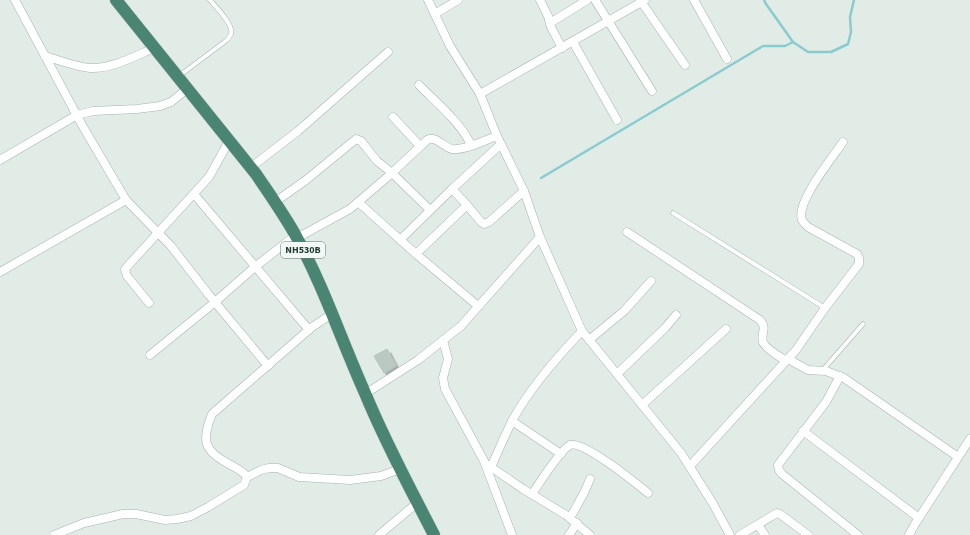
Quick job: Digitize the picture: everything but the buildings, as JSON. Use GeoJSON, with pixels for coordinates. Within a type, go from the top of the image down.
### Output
{"type":"FeatureCollection","features":[{"type":"Feature","properties":{"kind":"highway","name":"NH530B"},"geometry":{"type":"LineString","coordinates":[[116,0],[250,168],[275,202],[296,237],[332,314],[365,394],[400,469],[434,535]]}},
{"type":"Feature","properties":{"kind":"street"},"geometry":{"type":"LineString","coordinates":[[15,0],[77,115],[126,200],[171,246],[268,366]]}},
{"type":"Feature","properties":{"kind":"street"},"geometry":{"type":"LineString","coordinates":[[428,0],[450,46],[480,94],[497,136],[524,190],[540,236],[582,332],[681,453],[730,535]]}},
{"type":"Feature","properties":{"kind":"street"},"geometry":{"type":"LineString","coordinates":[[434,14],[458,0]]}},
{"type":"Feature","properties":{"kind":"street"},"geometry":{"type":"LineString","coordinates":[[540,0],[562,48]]}},
{"type":"Feature","properties":{"kind":"street"},"geometry":{"type":"LineString","coordinates":[[550,22],[587,0]]}},
{"type":"Feature","properties":{"kind":"street"},"geometry":{"type":"LineString","coordinates":[[595,0],[652,91]]}},
{"type":"Feature","properties":{"kind":"street"},"geometry":{"type":"LineString","coordinates":[[694,0],[727,59]]}},
{"type":"Feature","properties":{"kind":"street"},"geometry":{"type":"LineString","coordinates":[[480,94],[573,42],[642,1],[685,65]]}},
{"type":"Feature","properties":{"kind":"street"},"geometry":{"type":"LineString","coordinates":[[573,42],[617,120]]}},
{"type":"Feature","properties":{"kind":"street"},"geometry":{"type":"LineString","coordinates":[[45,56],[89,68],[99,67],[131,58],[154,48]]}},
{"type":"Feature","properties":{"kind":"street"},"geometry":{"type":"LineString","coordinates":[[250,168],[298,131],[388,52]]}},
{"type":"Feature","properties":{"kind":"street"},"geometry":{"type":"LineString","coordinates":[[419,85],[460,127],[467,136],[471,145]]}},
{"type":"Feature","properties":{"kind":"street"},"geometry":{"type":"LineString","coordinates":[[0,160],[77,115],[93,111],[137,109],[160,106],[171,102],[187,89]]}},
{"type":"Feature","properties":{"kind":"street"},"geometry":{"type":"LineString","coordinates":[[393,117],[420,146]]}},
{"type":"Feature","properties":{"kind":"street"},"geometry":{"type":"LineString","coordinates":[[150,355],[215,302],[256,266],[296,237],[350,208],[358,202],[430,138],[438,141],[449,149],[460,149],[497,136]]}},
{"type":"Feature","properties":{"kind":"street"},"geometry":{"type":"LineString","coordinates":[[275,202],[311,176],[356,139],[361,141],[377,161],[392,173],[430,210]]}},
{"type":"Feature","properties":{"kind":"street"},"geometry":{"type":"LineString","coordinates":[[150,303],[127,276],[125,269],[209,177],[229,141]]}},
{"type":"Feature","properties":{"kind":"street"},"geometry":{"type":"LineString","coordinates":[[690,466],[796,350],[825,308],[859,264],[857,254],[808,227],[802,220],[801,213],[802,204],[807,194],[843,142]]}},
{"type":"Feature","properties":{"kind":"street"},"geometry":{"type":"LineString","coordinates":[[400,240],[501,144]]}},
{"type":"Feature","properties":{"kind":"street"},"geometry":{"type":"LineString","coordinates":[[452,189],[482,222],[487,223],[524,190]]}},
{"type":"Feature","properties":{"kind":"street"},"geometry":{"type":"LineString","coordinates":[[194,194],[309,330]]}},
{"type":"Feature","properties":{"kind":"street"},"geometry":{"type":"LineString","coordinates":[[0,272],[126,200]]}},
{"type":"Feature","properties":{"kind":"street"},"geometry":{"type":"LineString","coordinates":[[358,202],[416,254],[478,306]]}},
{"type":"Feature","properties":{"kind":"street"},"geometry":{"type":"LineString","coordinates":[[416,254],[467,204]]}},
{"type":"Feature","properties":{"kind":"street"},"geometry":{"type":"LineString","coordinates":[[627,232],[760,320],[764,327],[763,342],[766,346],[787,360],[808,370],[822,371],[840,376],[863,390],[958,457]]}},
{"type":"Feature","properties":{"kind":"street"},"geometry":{"type":"LineString","coordinates":[[365,394],[418,360],[461,326],[540,236]]}},
{"type":"Feature","properties":{"kind":"street"},"geometry":{"type":"LineString","coordinates":[[589,340],[624,311],[651,281]]}},
{"type":"Feature","properties":{"kind":"street"},"geometry":{"type":"LineString","coordinates":[[247,477],[236,468],[216,458],[212,454],[206,442],[209,422],[216,409],[309,330],[332,314]]}},
{"type":"Feature","properties":{"kind":"street"},"geometry":{"type":"LineString","coordinates":[[617,374],[665,328],[676,315]]}},
{"type":"Feature","properties":{"kind":"street"},"geometry":{"type":"LineString","coordinates":[[642,404],[726,329]]}},
{"type":"Feature","properties":{"kind":"street"},"geometry":{"type":"LineString","coordinates":[[488,466],[512,420],[531,391],[554,362],[582,332]]}},
{"type":"Feature","properties":{"kind":"street"},"geometry":{"type":"LineString","coordinates":[[443,340],[448,359],[443,378],[445,389],[488,466],[512,535]]}},
{"type":"Feature","properties":{"kind":"street"},"geometry":{"type":"LineString","coordinates":[[840,376],[826,402],[778,465],[782,474],[858,535]]}},
{"type":"Feature","properties":{"kind":"street"},"geometry":{"type":"LineString","coordinates":[[512,420],[561,454]]}},
{"type":"Feature","properties":{"kind":"street"},"geometry":{"type":"LineString","coordinates":[[803,431],[919,518]]}},
{"type":"Feature","properties":{"kind":"street"},"geometry":{"type":"LineString","coordinates":[[909,535],[970,439]]}},
{"type":"Feature","properties":{"kind":"street"},"geometry":{"type":"LineString","coordinates":[[532,494],[561,454],[569,446],[575,445],[616,467],[648,493]]}},
{"type":"Feature","properties":{"kind":"street"},"geometry":{"type":"LineString","coordinates":[[488,466],[573,521],[590,535]]}},
{"type":"Feature","properties":{"kind":"street"},"geometry":{"type":"LineString","coordinates":[[59,534],[84,523],[123,514],[136,514],[165,520],[190,516],[244,485],[247,477],[269,468],[278,468],[299,477],[350,480],[381,476],[400,469]]}},
{"type":"Feature","properties":{"kind":"street"},"geometry":{"type":"LineString","coordinates":[[569,535],[590,479]]}},
{"type":"Feature","properties":{"kind":"street"},"geometry":{"type":"LineString","coordinates":[[379,535],[417,503]]}},
{"type":"Feature","properties":{"kind":"street"},"geometry":{"type":"LineString","coordinates":[[740,535],[777,514],[780,514],[808,535]]}},
{"type":"Feature","properties":{"kind":"street"},"geometry":{"type":"LineString","coordinates":[[758,525],[765,535]]}},
{"type":"Feature","properties":{"kind":"lane"},"geometry":{"type":"LineString","coordinates":[[178,77],[227,40],[231,34],[231,29],[228,22],[210,0]]}},
{"type":"Feature","properties":{"kind":"lane"},"geometry":{"type":"LineString","coordinates":[[673,213],[825,308]]}},
{"type":"Feature","properties":{"kind":"lane"},"geometry":{"type":"LineString","coordinates":[[822,371],[863,324]]}},
{"type":"Feature","properties":{"kind":"waterway"},"geometry":{"type":"LineString","coordinates":[[764,0],[793,42],[808,52],[831,52],[848,44],[851,32],[850,17],[854,0]]}},
{"type":"Feature","properties":{"kind":"waterway"},"geometry":{"type":"LineString","coordinates":[[541,178],[763,46],[785,46],[793,42]]}}]}
